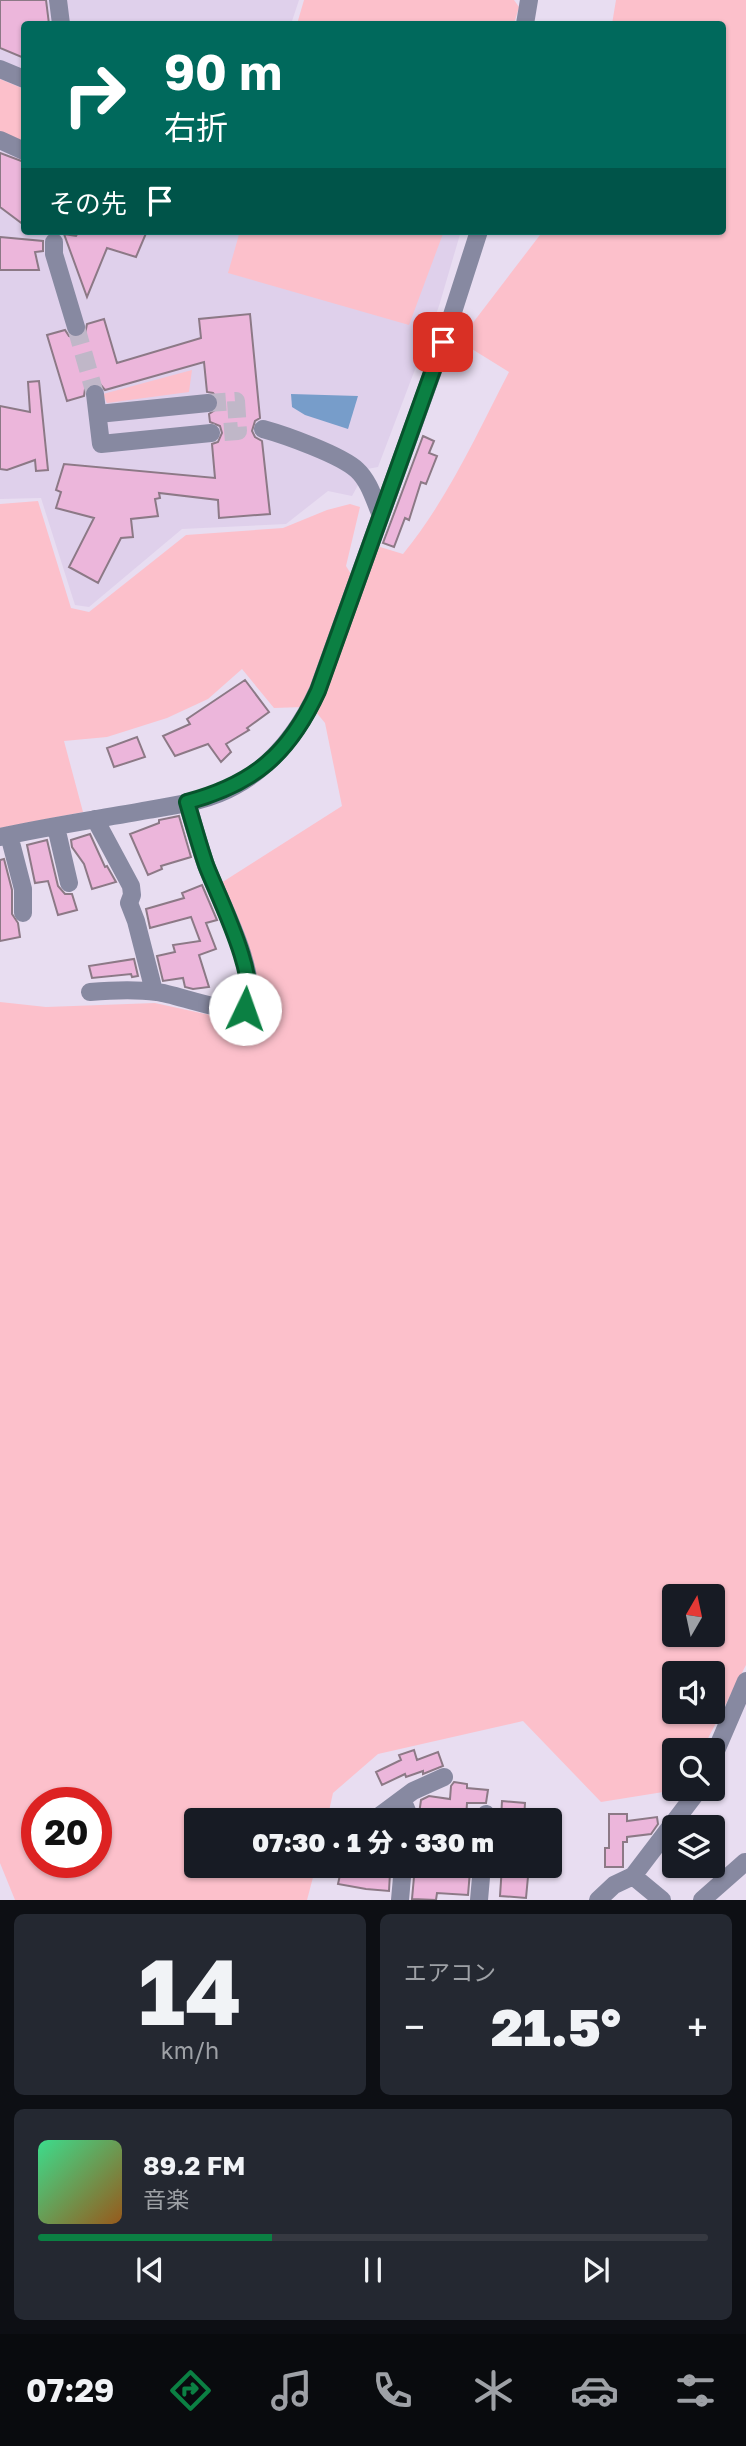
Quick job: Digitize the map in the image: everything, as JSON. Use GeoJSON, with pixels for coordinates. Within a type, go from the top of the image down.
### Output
{"type":"FeatureCollection","features":[{"type":"Feature","properties":{"kind":"street"},"geometry":{"type":"LineString","coordinates":[[58,0],[61,21]]}},
{"type":"Feature","properties":{"kind":"street"},"geometry":{"type":"LineString","coordinates":[[526,21],[529,0]]}},
{"type":"Feature","properties":{"kind":"street"},"geometry":{"type":"LineString","coordinates":[[0,69],[21,78]]}},
{"type":"Feature","properties":{"kind":"street"},"geometry":{"type":"LineString","coordinates":[[0,140],[21,150]]}},
{"type":"Feature","properties":{"kind":"street"},"geometry":{"type":"LineString","coordinates":[[23,913],[23,889],[5,836],[187,802],[220,793],[258,771],[286,742],[306,715],[318,691],[443,342],[478,235]]}},
{"type":"Feature","properties":{"kind":"street"},"geometry":{"type":"LineString","coordinates":[[54,242],[54,254],[76,327]]}},
{"type":"Feature","properties":{"kind":"street"},"geometry":{"type":"LineString","coordinates":[[94,394],[101,444],[211,433]]}},
{"type":"Feature","properties":{"kind":"street"},"geometry":{"type":"LineString","coordinates":[[98,414],[208,403]]}},
{"type":"Feature","properties":{"kind":"street"},"geometry":{"type":"LineString","coordinates":[[263,429],[307,444],[356,469],[380,513]]}},
{"type":"Feature","properties":{"kind":"street"},"geometry":{"type":"LineString","coordinates":[[90,992],[126,989],[154,991],[237,1010],[245,1009],[249,1002],[244,965],[206,866],[187,802]]}},
{"type":"Feature","properties":{"kind":"street"},"geometry":{"type":"LineString","coordinates":[[95,820],[131,886],[129,903],[154,991]]}},
{"type":"Feature","properties":{"kind":"street"},"geometry":{"type":"LineString","coordinates":[[56,827],[69,883]]}},
{"type":"Feature","properties":{"kind":"street"},"geometry":{"type":"LineString","coordinates":[[721,1738],[746,1681]]}},
{"type":"Feature","properties":{"kind":"street"},"geometry":{"type":"LineString","coordinates":[[390,1808],[413,1791],[444,1777]]}},
{"type":"Feature","properties":{"kind":"street"},"geometry":{"type":"LineString","coordinates":[[402,1799],[406,1808]]}},
{"type":"Feature","properties":{"kind":"street"},"geometry":{"type":"LineString","coordinates":[[598,1900],[614,1885],[633,1875],[690,1801]]}},
{"type":"Feature","properties":{"kind":"street"},"geometry":{"type":"LineString","coordinates":[[702,1900],[745,1862]]}},
{"type":"Feature","properties":{"kind":"street"},"geometry":{"type":"LineString","coordinates":[[633,1875],[662,1900]]}},
{"type":"Feature","properties":{"kind":"street"},"geometry":{"type":"LineString","coordinates":[[400,1900],[402,1878]]}},
{"type":"Feature","properties":{"kind":"street"},"geometry":{"type":"LineString","coordinates":[[479,1900],[481,1878]]}},
{"type":"Feature","properties":{"kind":"shaded area"},"geometry":{"type":"Polygon","coordinates":[[[0,0],[299,0],[292,21],[21,21],[21,235],[460,235],[439,306],[378,467],[367,469],[352,496],[328,491],[286,524],[182,529],[89,607],[75,605],[41,498],[0,499],[0,0]]]}},
{"type":"Feature","properties":{"kind":"shaded area"},"geometry":{"type":"Polygon","coordinates":[[[304,0],[514,0],[519,7],[515,21],[298,21],[304,0]]]}},
{"type":"Feature","properties":{"kind":"shaded area"},"geometry":{"type":"Polygon","coordinates":[[[616,0],[746,0],[746,1665],[725,1706],[725,1661],[662,1661],[662,1724],[715,1724],[708,1738],[662,1738],[662,1792],[601,1802],[523,1721],[378,1754],[333,1793],[330,1808],[184,1808],[184,1878],[313,1878],[307,1900],[15,1900],[0,1863],[0,1002],[46,1007],[155,1003],[251,1024],[252,966],[243,929],[221,883],[342,806],[325,723],[316,712],[377,546],[403,554],[419,534],[461,466],[509,372],[459,341],[540,235],[726,235],[726,21],[612,21],[616,0]]]}},
{"type":"Feature","properties":{"kind":"shaded area"},"geometry":{"type":"Polygon","coordinates":[[[0,79],[21,88],[21,142],[0,132],[0,79]]]}},
{"type":"Feature","properties":{"kind":"shaded area"},"geometry":{"type":"Polygon","coordinates":[[[239,235],[443,235],[409,325],[228,273],[239,235]]]}},
{"type":"Feature","properties":{"kind":"shaded area"},"geometry":{"type":"Polygon","coordinates":[[[192,370],[189,392],[107,403],[103,394],[192,370]]]}},
{"type":"Feature","properties":{"kind":"shaded area"},"geometry":{"type":"Polygon","coordinates":[[[38,501],[71,608],[89,612],[186,535],[283,528],[327,510],[350,504],[360,507],[346,566],[351,574],[303,707],[274,708],[242,669],[208,699],[167,718],[107,737],[64,741],[83,812],[0,828],[0,504],[38,501]]]}},
{"type":"Feature","properties":{"kind":"water"},"geometry":{"type":"Polygon","coordinates":[[[291,394],[358,396],[348,429],[305,415],[292,407],[291,394]]]}},
{"type":"Feature","properties":{"kind":"building"},"geometry":{"type":"Polygon","coordinates":[[[0,0],[46,0],[49,21],[21,21],[21,57],[0,48],[0,0]]]}},
{"type":"Feature","properties":{"kind":"building"},"geometry":{"type":"Polygon","coordinates":[[[0,153],[21,161],[21,223],[0,207],[0,153]]]}},
{"type":"Feature","properties":{"kind":"building"},"geometry":{"type":"Polygon","coordinates":[[[64,235],[145,235],[136,257],[107,248],[87,297],[64,235]]]}},
{"type":"Feature","properties":{"kind":"building"},"geometry":{"type":"Polygon","coordinates":[[[0,237],[43,241],[43,251],[35,252],[39,270],[0,270],[0,237]]]}},
{"type":"Feature","properties":{"kind":"building"},"geometry":{"type":"Polygon","coordinates":[[[250,314],[260,418],[255,421],[252,431],[255,437],[262,441],[270,514],[219,518],[218,500],[159,493],[160,498],[155,499],[158,516],[131,519],[133,537],[121,538],[98,583],[69,567],[94,518],[56,508],[61,492],[56,490],[64,464],[215,478],[212,444],[218,442],[222,433],[220,426],[210,422],[209,414],[218,408],[219,401],[213,393],[207,392],[204,362],[105,390],[100,384],[93,383],[85,389],[84,396],[67,401],[47,335],[65,330],[69,336],[79,338],[85,334],[87,324],[104,319],[117,363],[201,338],[199,319],[250,314]]]}},
{"type":"Feature","properties":{"kind":"building"},"geometry":{"type":"Polygon","coordinates":[[[39,381],[48,470],[36,471],[35,460],[7,470],[0,469],[0,406],[30,412],[28,382],[39,381]]]}},
{"type":"Feature","properties":{"kind":"building"},"geometry":{"type":"Polygon","coordinates":[[[423,436],[434,441],[429,453],[437,456],[426,484],[421,482],[409,520],[405,518],[394,547],[383,543],[423,436]]]}},
{"type":"Feature","properties":{"kind":"building"},"geometry":{"type":"Polygon","coordinates":[[[245,680],[269,712],[247,728],[249,730],[226,744],[231,752],[221,762],[208,744],[175,756],[163,736],[190,724],[187,719],[245,680]]]}},
{"type":"Feature","properties":{"kind":"building"},"geometry":{"type":"Polygon","coordinates":[[[137,737],[145,757],[114,767],[107,748],[137,737]]]}},
{"type":"Feature","properties":{"kind":"building"},"geometry":{"type":"Polygon","coordinates":[[[179,816],[191,857],[161,866],[162,869],[148,875],[130,834],[159,823],[159,820],[179,816]]]}},
{"type":"Feature","properties":{"kind":"building"},"geometry":{"type":"Polygon","coordinates":[[[90,834],[105,867],[107,866],[116,882],[92,889],[84,864],[72,847],[71,840],[90,834]]]}},
{"type":"Feature","properties":{"kind":"building"},"geometry":{"type":"Polygon","coordinates":[[[47,840],[58,886],[65,894],[72,894],[77,910],[58,915],[48,881],[35,883],[27,845],[47,840]]]}},
{"type":"Feature","properties":{"kind":"building"},"geometry":{"type":"Polygon","coordinates":[[[4,859],[12,890],[12,914],[18,923],[20,937],[0,941],[0,860],[4,859]]]}},
{"type":"Feature","properties":{"kind":"building"},"geometry":{"type":"Polygon","coordinates":[[[202,885],[217,920],[206,923],[216,949],[199,955],[209,987],[193,989],[185,987],[183,978],[163,981],[157,956],[175,952],[173,945],[200,941],[191,917],[150,928],[146,909],[184,898],[182,893],[202,885]]]}},
{"type":"Feature","properties":{"kind":"building"},"geometry":{"type":"Polygon","coordinates":[[[134,959],[138,976],[132,977],[131,974],[92,978],[89,966],[134,959]]]}},
{"type":"Feature","properties":{"kind":"building"},"geometry":{"type":"Polygon","coordinates":[[[414,1750],[417,1760],[438,1752],[443,1766],[423,1774],[423,1771],[406,1777],[405,1774],[382,1785],[376,1772],[401,1760],[399,1755],[414,1750]]]}},
{"type":"Feature","properties":{"kind":"building"},"geometry":{"type":"Polygon","coordinates":[[[454,1782],[467,1784],[467,1788],[488,1790],[486,1803],[467,1803],[467,1808],[420,1808],[421,1800],[429,1796],[450,1799],[454,1782]]]}},
{"type":"Feature","properties":{"kind":"building"},"geometry":{"type":"Polygon","coordinates":[[[502,1801],[525,1803],[525,1808],[502,1808],[502,1801]]]}},
{"type":"Feature","properties":{"kind":"building"},"geometry":{"type":"Polygon","coordinates":[[[609,1814],[627,1814],[627,1821],[657,1817],[658,1824],[651,1834],[627,1837],[627,1842],[623,1842],[623,1867],[605,1867],[605,1848],[609,1848],[609,1814]]]}},
{"type":"Feature","properties":{"kind":"building"},"geometry":{"type":"Polygon","coordinates":[[[339,1878],[390,1878],[389,1891],[338,1884],[339,1878]]]}},
{"type":"Feature","properties":{"kind":"building"},"geometry":{"type":"Polygon","coordinates":[[[414,1878],[469,1878],[468,1895],[437,1893],[436,1900],[412,1899],[414,1878]]]}},
{"type":"Feature","properties":{"kind":"building"},"geometry":{"type":"Polygon","coordinates":[[[501,1878],[528,1878],[526,1898],[500,1896],[501,1878]]]}},
{"type":"Feature","properties":{"kind":"tunnel"},"geometry":{"type":"LineString","coordinates":[[76,327],[95,394]]}},
{"type":"Feature","properties":{"kind":"tunnel"},"geometry":{"type":"LineString","coordinates":[[208,403],[236,401],[238,431],[211,433]]}},
{"type":"Feature","properties":{"kind":"route"},"geometry":{"type":"LineString","coordinates":[[245,1009],[249,996],[244,965],[206,866],[187,802],[234,787],[258,771],[269,762],[306,715],[318,691],[443,342]]}}]}
